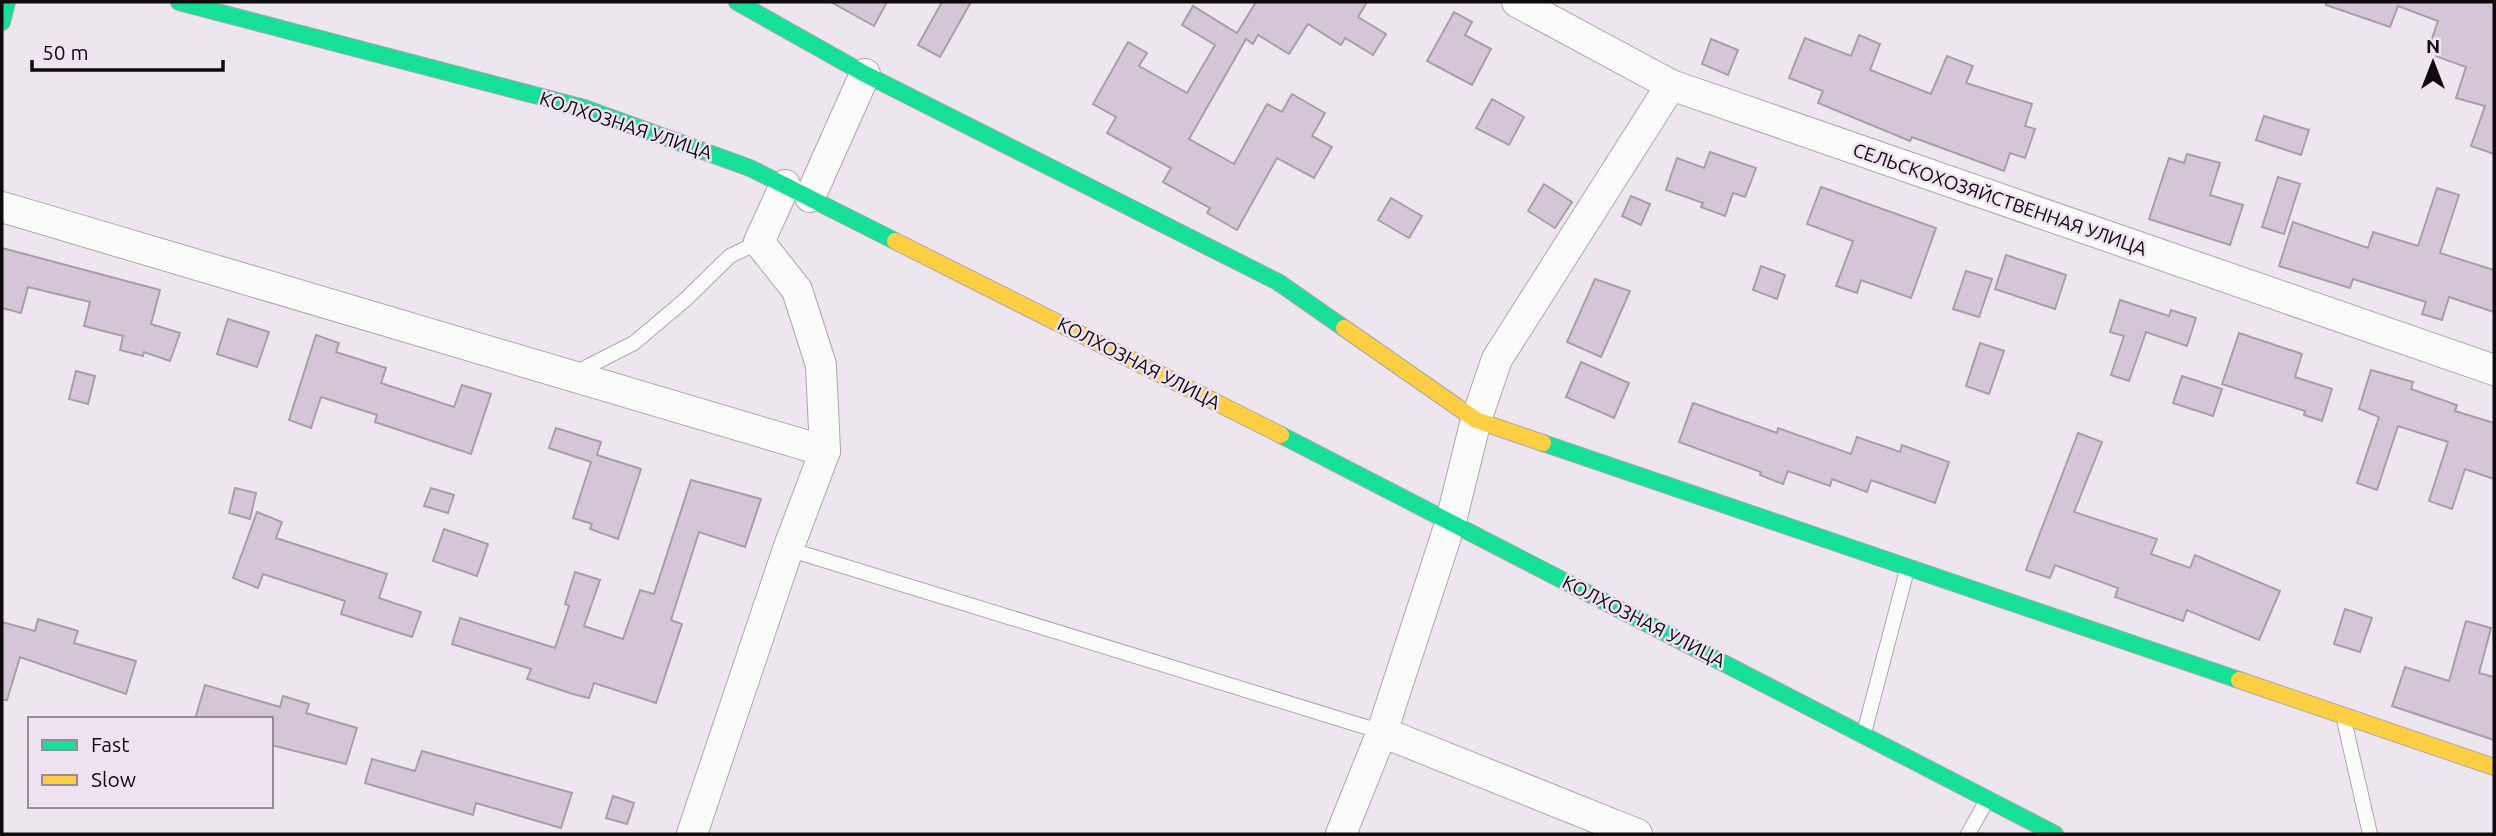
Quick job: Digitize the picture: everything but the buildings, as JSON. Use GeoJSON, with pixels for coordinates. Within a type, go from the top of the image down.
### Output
{"type":"FeatureCollection","features":[{"type":"Feature","properties":{"kind":"main road"},"geometry":{"type":"LineString","coordinates":[[2,22],[8,2]]}},
{"type":"Feature","properties":{"kind":"main road","name":"КОЛХОЗНАЯ УЛИЦА"},"geometry":{"type":"LineString","coordinates":[[179,2],[584,108],[678,139],[798,191],[1451,521],[2055,834]]}},
{"type":"Feature","properties":{"kind":"main road"},"geometry":{"type":"LineString","coordinates":[[737,2],[865,74],[1278,282],[1476,420],[2494,767]]}},
{"type":"Feature","properties":{"kind":"street","name":"СЕЛЬСКОХОЗЯЙСТВЕННАЯ УЛИЦА"},"geometry":{"type":"LineString","coordinates":[[1517,2],[1671,85],[2494,370]]}},
{"type":"Feature","properties":{"kind":"street"},"geometry":{"type":"LineString","coordinates":[[692,834],[788,549],[825,451],[821,365],[797,290],[759,242],[798,191],[865,74]]}},
{"type":"Feature","properties":{"kind":"street"},"geometry":{"type":"LineString","coordinates":[[1341,834],[1382,732],[1451,521],[1476,420],[1497,359],[1671,85]]}},
{"type":"Feature","properties":{"kind":"street"},"geometry":{"type":"LineString","coordinates":[[2,207],[825,451]]}},
{"type":"Feature","properties":{"kind":"street"},"geometry":{"type":"LineString","coordinates":[[1382,732],[1637,834]]}},
{"type":"Feature","properties":{"kind":"lane"},"geometry":{"type":"LineString","coordinates":[[567,376],[634,343],[685,300],[730,256],[759,242]]}},
{"type":"Feature","properties":{"kind":"lane"},"geometry":{"type":"LineString","coordinates":[[788,549],[1382,732]]}},
{"type":"Feature","properties":{"kind":"lane"},"geometry":{"type":"LineString","coordinates":[[1863,734],[1908,566]]}},
{"type":"Feature","properties":{"kind":"lane"},"geometry":{"type":"LineString","coordinates":[[2343,717],[2370,834]]}},
{"type":"Feature","properties":{"kind":"lane"},"geometry":{"type":"LineString","coordinates":[[1968,834],[1988,799]]}},
{"type":"Feature","properties":{"kind":"traffic: fast"},"geometry":{"type":"LineString","coordinates":[[2,22],[7,2]]}},
{"type":"Feature","properties":{"kind":"traffic: fast"},"geometry":{"type":"LineString","coordinates":[[179,2],[584,108],[750,168],[895,241]]}},
{"type":"Feature","properties":{"kind":"traffic: fast"},"geometry":{"type":"LineString","coordinates":[[737,2],[865,74],[1278,282],[1344,328]]}},
{"type":"Feature","properties":{"kind":"traffic: fast"},"geometry":{"type":"LineString","coordinates":[[1281,435],[2055,834]]}},
{"type":"Feature","properties":{"kind":"traffic: fast"},"geometry":{"type":"LineString","coordinates":[[1543,443],[2239,680]]}},
{"type":"Feature","properties":{"kind":"traffic: slow"},"geometry":{"type":"LineString","coordinates":[[895,241],[1281,435]]}},
{"type":"Feature","properties":{"kind":"traffic: slow"},"geometry":{"type":"LineString","coordinates":[[1344,328],[1476,420],[1543,443]]}},
{"type":"Feature","properties":{"kind":"traffic: slow"},"geometry":{"type":"LineString","coordinates":[[2239,680],[2494,767]]}}]}
